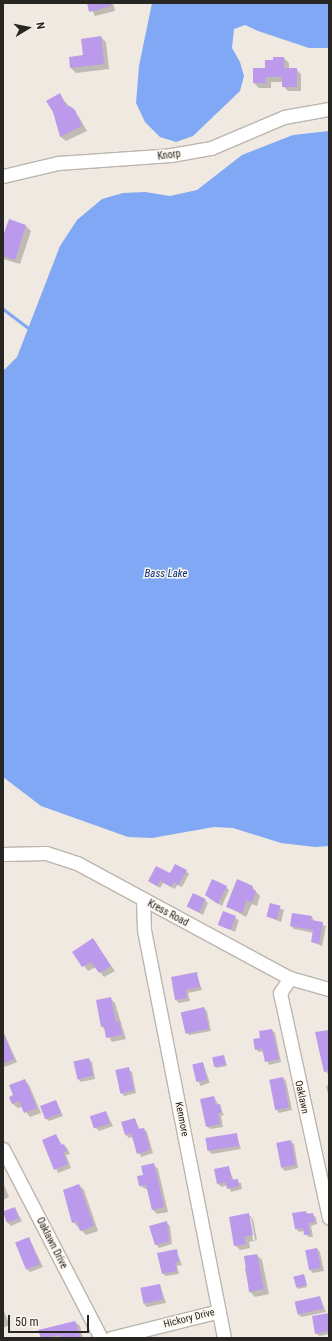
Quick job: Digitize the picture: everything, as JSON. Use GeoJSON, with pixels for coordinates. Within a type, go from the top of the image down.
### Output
{"type":"FeatureCollection","features":[{"type":"Feature","properties":{"kind":"street","name":"Knorp"},"geometry":{"type":"LineString","coordinates":[[3,176],[58,163],[171,155],[211,148],[284,117],[329,108]]}},
{"type":"Feature","properties":{"kind":"street","name":"Kress Road"},"geometry":{"type":"LineString","coordinates":[[3,854],[46,853],[77,863],[143,900],[290,978],[329,989]]}},
{"type":"Feature","properties":{"kind":"street","name":"Kenmore"},"geometry":{"type":"LineString","coordinates":[[143,900],[144,930],[224,1338]]}},
{"type":"Feature","properties":{"kind":"street","name":"Oaklawn"},"geometry":{"type":"LineString","coordinates":[[290,978],[280,993],[329,1218]]}},
{"type":"Feature","properties":{"kind":"street","name":"Oaklawn Drive"},"geometry":{"type":"LineString","coordinates":[[3,1149],[101,1338]]}},
{"type":"Feature","properties":{"kind":"street","name":"Hickory Drive"},"geometry":{"type":"LineString","coordinates":[[111,1338],[219,1311]]}},
{"type":"Feature","properties":{"kind":"water"},"geometry":{"type":"Polygon","coordinates":[[[152,3],[329,3],[329,48],[309,48],[258,31],[245,25],[234,29],[232,48],[240,62],[244,76],[240,91],[193,136],[176,142],[160,137],[145,122],[136,103],[139,66],[152,3]]]}},
{"type":"Feature","properties":{"kind":"water","name":"Bass Lake"},"geometry":{"type":"Polygon","coordinates":[[[329,131],[329,846],[315,847],[281,843],[233,828],[214,827],[152,838],[128,837],[41,806],[3,777],[3,371],[17,357],[60,246],[77,220],[102,199],[123,193],[145,192],[170,196],[197,190],[242,155],[293,135],[329,131]]]}},
{"type":"Feature","properties":{"kind":"building"},"geometry":{"type":"Polygon","coordinates":[[[87,3],[110,3],[111,6],[89,12],[87,3]]]}},
{"type":"Feature","properties":{"kind":"building"},"geometry":{"type":"Polygon","coordinates":[[[101,36],[104,64],[70,68],[69,57],[83,55],[81,39],[101,36]]]}},
{"type":"Feature","properties":{"kind":"building"},"geometry":{"type":"Polygon","coordinates":[[[273,57],[284,57],[284,68],[297,68],[297,87],[282,87],[282,77],[266,77],[266,83],[253,83],[253,68],[265,68],[265,60],[273,60],[273,57]]]}},
{"type":"Feature","properties":{"kind":"building"},"geometry":{"type":"Polygon","coordinates":[[[60,93],[67,107],[70,106],[75,110],[82,126],[60,137],[53,112],[46,101],[60,93]]]}},
{"type":"Feature","properties":{"kind":"building"},"geometry":{"type":"Polygon","coordinates":[[[9,219],[26,225],[15,260],[3,256],[3,236],[9,219]]]}},
{"type":"Feature","properties":{"kind":"building"},"geometry":{"type":"Polygon","coordinates":[[[175,864],[187,870],[178,885],[174,882],[171,887],[160,880],[157,886],[148,881],[156,866],[170,873],[175,864]]]}},
{"type":"Feature","properties":{"kind":"building"},"geometry":{"type":"Polygon","coordinates":[[[212,879],[227,886],[218,904],[205,895],[212,879]]]}},
{"type":"Feature","properties":{"kind":"building"},"geometry":{"type":"Polygon","coordinates":[[[237,879],[253,886],[252,889],[256,891],[252,902],[247,900],[242,913],[226,907],[237,879]]]}},
{"type":"Feature","properties":{"kind":"building"},"geometry":{"type":"Polygon","coordinates":[[[193,893],[206,899],[199,913],[187,907],[193,893]]]}},
{"type":"Feature","properties":{"kind":"building"},"geometry":{"type":"Polygon","coordinates":[[[270,903],[281,906],[277,919],[266,917],[270,903]]]}},
{"type":"Feature","properties":{"kind":"building"},"geometry":{"type":"Polygon","coordinates":[[[223,911],[236,916],[231,930],[218,925],[223,911]]]}},
{"type":"Feature","properties":{"kind":"building"},"geometry":{"type":"Polygon","coordinates":[[[292,913],[312,916],[311,920],[323,922],[319,944],[311,942],[313,930],[290,926],[292,913]]]}},
{"type":"Feature","properties":{"kind":"building"},"geometry":{"type":"Polygon","coordinates":[[[93,938],[111,966],[99,973],[91,962],[82,967],[72,952],[93,938]]]}},
{"type":"Feature","properties":{"kind":"building"},"geometry":{"type":"Polygon","coordinates":[[[197,972],[200,987],[186,990],[187,998],[175,1000],[171,977],[197,972]]]}},
{"type":"Feature","properties":{"kind":"building"},"geometry":{"type":"Polygon","coordinates":[[[111,997],[116,1022],[119,1021],[122,1035],[106,1038],[104,1026],[101,1027],[96,1000],[111,997]]]}},
{"type":"Feature","properties":{"kind":"building"},"geometry":{"type":"Polygon","coordinates":[[[204,1007],[209,1028],[186,1034],[181,1012],[204,1007]]]}},
{"type":"Feature","properties":{"kind":"building"},"geometry":{"type":"Polygon","coordinates":[[[272,1029],[279,1059],[265,1062],[262,1048],[255,1050],[253,1039],[260,1038],[259,1031],[272,1029]]]}},
{"type":"Feature","properties":{"kind":"building"},"geometry":{"type":"Polygon","coordinates":[[[329,1030],[329,1070],[324,1072],[315,1032],[329,1030]]]}},
{"type":"Feature","properties":{"kind":"building"},"geometry":{"type":"Polygon","coordinates":[[[3,1032],[14,1059],[3,1064],[3,1032]]]}},
{"type":"Feature","properties":{"kind":"building"},"geometry":{"type":"Polygon","coordinates":[[[224,1055],[226,1065],[214,1067],[212,1057],[224,1055]]]}},
{"type":"Feature","properties":{"kind":"building"},"geometry":{"type":"Polygon","coordinates":[[[89,1058],[93,1076],[77,1079],[73,1062],[89,1058]]]}},
{"type":"Feature","properties":{"kind":"building"},"geometry":{"type":"Polygon","coordinates":[[[203,1062],[207,1080],[196,1082],[192,1064],[203,1062]]]}},
{"type":"Feature","properties":{"kind":"building"},"geometry":{"type":"Polygon","coordinates":[[[129,1067],[134,1090],[120,1093],[115,1070],[129,1067]]]}},
{"type":"Feature","properties":{"kind":"building"},"geometry":{"type":"Polygon","coordinates":[[[283,1077],[289,1107],[275,1110],[269,1080],[283,1077]]]}},
{"type":"Feature","properties":{"kind":"building"},"geometry":{"type":"Polygon","coordinates":[[[25,1079],[37,1108],[24,1113],[19,1101],[12,1104],[9,1097],[13,1095],[9,1085],[25,1079]]]}},
{"type":"Feature","properties":{"kind":"building"},"geometry":{"type":"Polygon","coordinates":[[[214,1096],[216,1105],[220,1104],[222,1112],[218,1113],[220,1124],[206,1127],[200,1099],[214,1096]]]}},
{"type":"Feature","properties":{"kind":"building"},"geometry":{"type":"Polygon","coordinates":[[[56,1100],[61,1113],[45,1119],[40,1106],[56,1100]]]}},
{"type":"Feature","properties":{"kind":"building"},"geometry":{"type":"Polygon","coordinates":[[[106,1111],[110,1123],[94,1129],[90,1116],[106,1111]]]}},
{"type":"Feature","properties":{"kind":"building"},"geometry":{"type":"Polygon","coordinates":[[[135,1118],[138,1129],[144,1128],[150,1150],[137,1154],[131,1133],[125,1135],[121,1122],[135,1118]]]}},
{"type":"Feature","properties":{"kind":"building"},"geometry":{"type":"Polygon","coordinates":[[[237,1133],[239,1146],[207,1151],[205,1138],[237,1133]]]}},
{"type":"Feature","properties":{"kind":"building"},"geometry":{"type":"Polygon","coordinates":[[[56,1134],[61,1145],[64,1144],[67,1151],[63,1152],[68,1164],[54,1170],[42,1140],[56,1134]]]}},
{"type":"Feature","properties":{"kind":"building"},"geometry":{"type":"Polygon","coordinates":[[[291,1140],[296,1165],[281,1167],[276,1143],[291,1140]]]}},
{"type":"Feature","properties":{"kind":"building"},"geometry":{"type":"Polygon","coordinates":[[[154,1163],[164,1207],[152,1210],[146,1185],[139,1186],[137,1176],[143,1175],[141,1166],[154,1163]]]}},
{"type":"Feature","properties":{"kind":"building"},"geometry":{"type":"Polygon","coordinates":[[[229,1166],[232,1180],[238,1179],[239,1186],[227,1189],[226,1182],[217,1184],[214,1169],[229,1166]]]}},
{"type":"Feature","properties":{"kind":"building"},"geometry":{"type":"Polygon","coordinates":[[[79,1184],[94,1226],[80,1231],[77,1221],[72,1223],[63,1190],[79,1184]]]}},
{"type":"Feature","properties":{"kind":"building"},"geometry":{"type":"Polygon","coordinates":[[[15,1207],[19,1218],[7,1223],[3,1211],[15,1207]]]}},
{"type":"Feature","properties":{"kind":"building"},"geometry":{"type":"Polygon","coordinates":[[[306,1211],[306,1214],[313,1213],[315,1222],[308,1223],[310,1234],[304,1235],[303,1228],[295,1229],[292,1213],[306,1211]]]}},
{"type":"Feature","properties":{"kind":"building"},"geometry":{"type":"Polygon","coordinates":[[[249,1213],[253,1235],[244,1237],[246,1244],[234,1246],[229,1217],[249,1213]]]}},
{"type":"Feature","properties":{"kind":"building"},"geometry":{"type":"Polygon","coordinates":[[[167,1221],[169,1241],[155,1245],[149,1226],[167,1221]]]}},
{"type":"Feature","properties":{"kind":"building"},"geometry":{"type":"Polygon","coordinates":[[[29,1237],[40,1264],[26,1270],[15,1243],[29,1237]]]}},
{"type":"Feature","properties":{"kind":"building"},"geometry":{"type":"Polygon","coordinates":[[[317,1248],[321,1268],[309,1270],[305,1250],[317,1248]]]}},
{"type":"Feature","properties":{"kind":"building"},"geometry":{"type":"Polygon","coordinates":[[[177,1249],[179,1262],[175,1263],[177,1271],[162,1274],[157,1253],[177,1249]]]}},
{"type":"Feature","properties":{"kind":"building"},"geometry":{"type":"Polygon","coordinates":[[[257,1254],[264,1289],[249,1292],[244,1256],[257,1254]]]}},
{"type":"Feature","properties":{"kind":"building"},"geometry":{"type":"Polygon","coordinates":[[[304,1274],[307,1285],[296,1287],[293,1277],[304,1274]]]}},
{"type":"Feature","properties":{"kind":"building"},"geometry":{"type":"Polygon","coordinates":[[[160,1284],[163,1300],[143,1304],[140,1288],[160,1284]]]}},
{"type":"Feature","properties":{"kind":"building"},"geometry":{"type":"Polygon","coordinates":[[[320,1296],[323,1309],[298,1315],[295,1302],[320,1296]]]}},
{"type":"Feature","properties":{"kind":"building"},"geometry":{"type":"Polygon","coordinates":[[[329,1313],[329,1331],[315,1334],[312,1316],[329,1313]]]}},
{"type":"Feature","properties":{"kind":"building"},"geometry":{"type":"Polygon","coordinates":[[[75,1321],[81,1338],[62,1338],[61,1335],[41,1338],[38,1330],[75,1321]]]}},
{"type":"Feature","properties":{"kind":"waterway"},"geometry":{"type":"LineString","coordinates":[[3,309],[30,329]]}}]}
